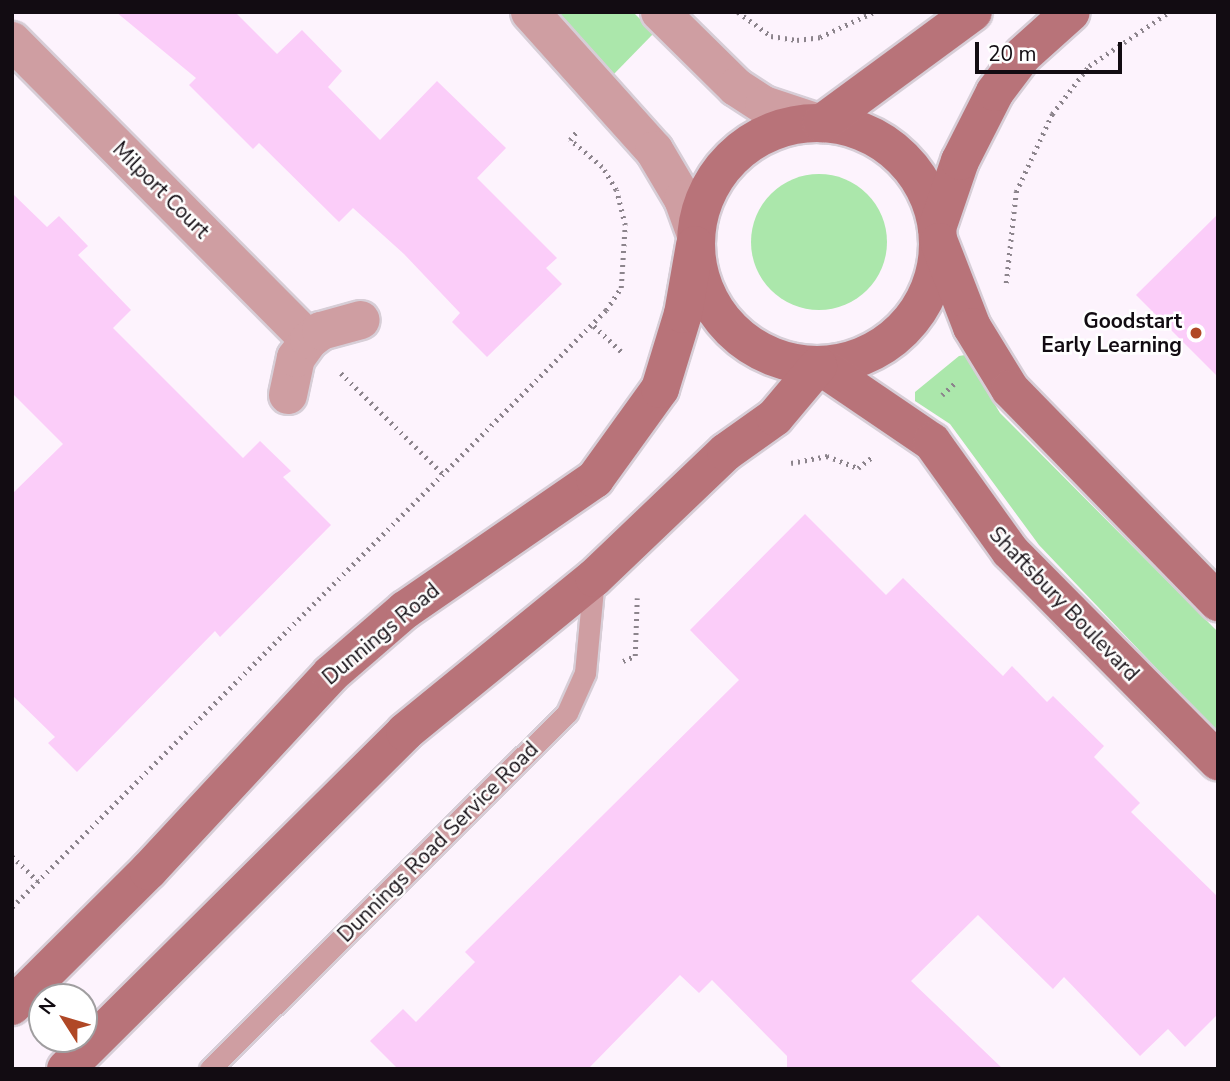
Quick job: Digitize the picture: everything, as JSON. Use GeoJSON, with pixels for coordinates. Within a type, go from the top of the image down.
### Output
{"type":"FeatureCollection","features":[{"type":"Feature","properties":{"kind":"main road"},"geometry":{"type":"LineString","coordinates":[[819,123],[973,12]]}},
{"type":"Feature","properties":{"kind":"main road"},"geometry":{"type":"LineString","coordinates":[[1072,12],[1023,55],[995,92],[960,161],[937,234],[928,292],[905,328],[871,353],[819,366],[765,355],[731,331],[702,286],[695,240],[712,182],[734,156],[772,132],[819,123],[855,129],[903,158],[923,186],[937,234],[960,302],[995,370],[1070,453],[1218,602]]}},
{"type":"Feature","properties":{"kind":"main road","name":"Dunnings Road"},"geometry":{"type":"LineString","coordinates":[[12,1006],[148,871],[331,674],[405,610],[595,480],[660,388],[683,314],[695,240]]}},
{"type":"Feature","properties":{"kind":"main road"},"geometry":{"type":"LineString","coordinates":[[66,1069],[405,732],[594,578],[726,452],[775,417],[819,366]]}},
{"type":"Feature","properties":{"kind":"main road","name":"Shaftsbury Boulevard"},"geometry":{"type":"LineString","coordinates":[[819,366],[932,442],[1010,551],[1218,761]]}},
{"type":"Feature","properties":{"kind":"street"},"geometry":{"type":"LineString","coordinates":[[530,12],[654,150],[683,199],[695,240]]}},
{"type":"Feature","properties":{"kind":"street"},"geometry":{"type":"LineString","coordinates":[[660,12],[736,87],[764,105],[819,123]]}},
{"type":"Feature","properties":{"kind":"street","name":"Milport Court"},"geometry":{"type":"LineString","coordinates":[[12,41],[309,340]]}},
{"type":"Feature","properties":{"kind":"street"},"geometry":{"type":"LineString","coordinates":[[288,395],[296,358],[309,340],[328,328],[361,320]]}},
{"type":"Feature","properties":{"kind":"lane","name":"Dunnings Road Service Road"},"geometry":{"type":"LineString","coordinates":[[210,1069],[567,713],[586,673],[594,578]]}},
{"type":"Feature","properties":{"kind":"path"},"geometry":{"type":"LineString","coordinates":[[738,12],[771,36],[797,40],[820,37],[874,12]]}},
{"type":"Feature","properties":{"kind":"path"},"geometry":{"type":"LineString","coordinates":[[12,907],[594,326],[621,288],[625,255],[621,202],[602,167],[570,140],[609,98]]}},
{"type":"Feature","properties":{"kind":"path"},"geometry":{"type":"LineString","coordinates":[[309,340],[443,474]]}},
{"type":"Feature","properties":{"kind":"path"},"geometry":{"type":"LineString","coordinates":[[12,856],[38,881]]}},
{"type":"Feature","properties":{"kind":"green space"},"geometry":{"type":"Polygon","coordinates":[[[549,12],[633,12],[654,33],[612,76],[549,12]]]}},
{"type":"Feature","properties":{"kind":"green space"},"geometry":{"type":"Polygon","coordinates":[[[819,174],[845,179],[867,194],[882,216],[887,242],[882,268],[867,290],[845,305],[819,310],[793,305],[771,290],[756,268],[751,242],[756,216],[771,194],[793,179],[819,174]]]}},
{"type":"Feature","properties":{"kind":"green space"},"geometry":{"type":"Polygon","coordinates":[[[965,355],[1000,413],[1218,632],[1218,733],[1039,545],[950,424],[915,401],[915,392],[959,356],[965,355]]]}},
{"type":"Feature","properties":{"kind":"building"},"geometry":{"type":"Polygon","coordinates":[[[116,12],[235,12],[277,54],[302,30],[342,71],[328,87],[380,140],[437,81],[506,148],[477,178],[557,258],[546,268],[562,284],[487,357],[452,322],[460,313],[404,254],[353,208],[339,222],[259,143],[253,149],[189,85],[196,78],[116,12]]]}},
{"type":"Feature","properties":{"kind":"building"},"geometry":{"type":"Polygon","coordinates":[[[12,193],[47,227],[59,216],[88,246],[78,255],[131,310],[113,328],[243,458],[260,441],[291,471],[283,477],[331,525],[220,637],[215,631],[77,772],[48,743],[55,737],[12,695],[12,494],[63,444],[12,393],[12,193]]]}},
{"type":"Feature","properties":{"kind":"building","name":"Goodstart Early Learning"},"geometry":{"type":"Polygon","coordinates":[[[1218,214],[1218,377],[1136,295],[1218,214]]]}},
{"type":"Feature","properties":{"kind":"building"},"geometry":{"type":"Polygon","coordinates":[[[805,514],[886,595],[903,578],[1003,676],[1012,666],[1047,702],[1053,696],[1104,746],[1094,757],[1140,803],[1131,812],[1218,897],[1218,1014],[1185,1047],[1168,1029],[1140,1056],[1064,977],[1053,989],[978,915],[911,981],[1003,1069],[787,1069],[787,1056],[712,980],[699,993],[680,975],[588,1069],[398,1069],[370,1041],[403,1009],[416,1022],[475,962],[465,952],[739,680],[690,630],[805,514]]]}},
{"type":"Feature","properties":{"kind":"place","name":"Goodstart Early Learning"},"geometry":{"type":"Point","coordinates":[1196,333]}}]}
